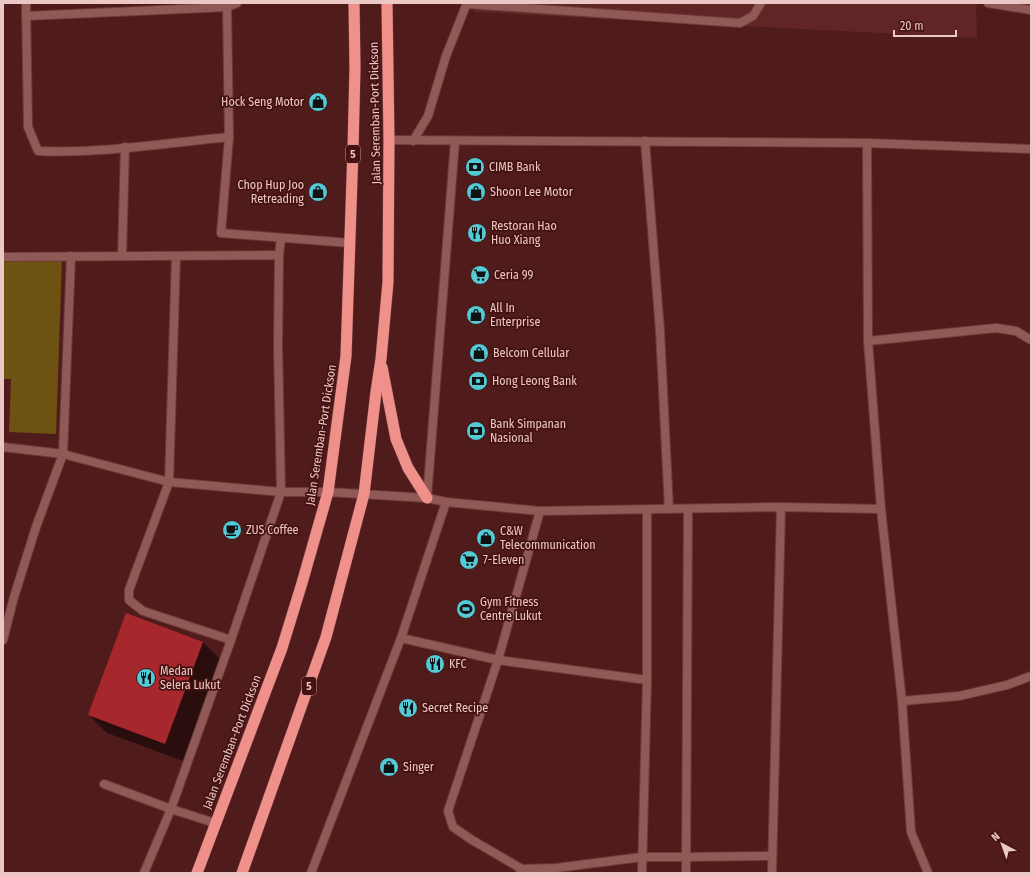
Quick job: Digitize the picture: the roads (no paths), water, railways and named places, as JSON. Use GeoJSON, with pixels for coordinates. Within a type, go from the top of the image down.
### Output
{"type":"FeatureCollection","features":[{"type":"Feature","properties":{"kind":"highway","name":"Jalan Seremban-Port Dickson"},"geometry":{"type":"LineString","coordinates":[[197,873],[282,648],[328,492],[346,356],[355,75],[354,3]]}},
{"type":"Feature","properties":{"kind":"highway","name":"Jalan Seremban-Port Dickson"},"geometry":{"type":"LineString","coordinates":[[242,873],[326,636],[364,494],[381,358],[388,282],[389,140],[387,3]]}},
{"type":"Feature","properties":{"kind":"highway"},"geometry":{"type":"LineString","coordinates":[[381,358],[396,438],[408,468],[427,498]]}},
{"type":"Feature","properties":{"kind":"street"},"geometry":{"type":"LineString","coordinates":[[26,3],[28,127],[38,151],[59,152],[125,148],[229,137]]}},
{"type":"Feature","properties":{"kind":"street"},"geometry":{"type":"LineString","coordinates":[[26,16],[226,7],[237,3]]}},
{"type":"Feature","properties":{"kind":"street"},"geometry":{"type":"LineString","coordinates":[[413,141],[428,116],[446,56],[467,4],[740,23],[753,16],[761,3]]}},
{"type":"Feature","properties":{"kind":"street"},"geometry":{"type":"LineString","coordinates":[[988,3],[1031,10]]}},
{"type":"Feature","properties":{"kind":"street"},"geometry":{"type":"LineString","coordinates":[[226,7],[229,137],[221,233],[350,244]]}},
{"type":"Feature","properties":{"kind":"street"},"geometry":{"type":"LineString","coordinates":[[389,140],[867,143],[1031,149]]}},
{"type":"Feature","properties":{"kind":"street"},"geometry":{"type":"LineString","coordinates":[[427,498],[455,141]]}},
{"type":"Feature","properties":{"kind":"street"},"geometry":{"type":"LineString","coordinates":[[645,141],[660,332],[669,509]]}},
{"type":"Feature","properties":{"kind":"street"},"geometry":{"type":"LineString","coordinates":[[867,143],[868,340],[881,508],[902,701],[912,832],[928,873]]}},
{"type":"Feature","properties":{"kind":"street"},"geometry":{"type":"LineString","coordinates":[[122,256],[125,148]]}},
{"type":"Feature","properties":{"kind":"street"},"geometry":{"type":"LineString","coordinates":[[144,873],[171,809],[231,640],[281,492],[278,346],[279,255],[281,238]]}},
{"type":"Feature","properties":{"kind":"street"},"geometry":{"type":"LineString","coordinates":[[3,257],[279,255]]}},
{"type":"Feature","properties":{"kind":"street"},"geometry":{"type":"LineString","coordinates":[[3,640],[14,597],[36,527],[63,454],[71,256]]}},
{"type":"Feature","properties":{"kind":"street"},"geometry":{"type":"LineString","coordinates":[[176,256],[169,482],[129,590],[129,600],[143,611],[231,640]]}},
{"type":"Feature","properties":{"kind":"street"},"geometry":{"type":"LineString","coordinates":[[868,340],[996,328],[1016,331],[1031,340]]}},
{"type":"Feature","properties":{"kind":"street"},"geometry":{"type":"LineString","coordinates":[[3,447],[63,454],[169,482],[281,492],[328,492],[427,498],[446,502],[540,511],[688,510],[781,507],[881,508]]}},
{"type":"Feature","properties":{"kind":"street"},"geometry":{"type":"LineString","coordinates":[[311,873],[401,638],[446,502]]}},
{"type":"Feature","properties":{"kind":"street"},"geometry":{"type":"LineString","coordinates":[[772,873],[781,507]]}},
{"type":"Feature","properties":{"kind":"street"},"geometry":{"type":"LineString","coordinates":[[642,873],[647,680],[647,510]]}},
{"type":"Feature","properties":{"kind":"street"},"geometry":{"type":"LineString","coordinates":[[686,873],[688,510]]}},
{"type":"Feature","properties":{"kind":"street"},"geometry":{"type":"LineString","coordinates":[[540,511],[498,660],[448,811],[453,827],[521,871],[556,871],[642,856],[772,856]]}},
{"type":"Feature","properties":{"kind":"street"},"geometry":{"type":"LineString","coordinates":[[401,638],[498,660],[647,680]]}},
{"type":"Feature","properties":{"kind":"street"},"geometry":{"type":"LineString","coordinates":[[902,701],[959,696],[1007,685],[1031,676]]}},
{"type":"Feature","properties":{"kind":"street"},"geometry":{"type":"LineString","coordinates":[[104,784],[171,809],[215,823]]}},
{"type":"Feature","properties":{"kind":"place","name":"Hock Seng Motor"},"geometry":{"type":"Point","coordinates":[318,102]}},
{"type":"Feature","properties":{"kind":"place","name":"CIMB Bank"},"geometry":{"type":"Point","coordinates":[475,167]}},
{"type":"Feature","properties":{"kind":"place","name":"Chop Hup Joo Retreading"},"geometry":{"type":"Point","coordinates":[318,192]}},
{"type":"Feature","properties":{"kind":"place","name":"Shoon Lee Motor"},"geometry":{"type":"Point","coordinates":[476,192]}},
{"type":"Feature","properties":{"kind":"place","name":"Restoran Hao Huo Xiang"},"geometry":{"type":"Point","coordinates":[477,233]}},
{"type":"Feature","properties":{"kind":"place","name":"Ceria 99"},"geometry":{"type":"Point","coordinates":[480,275]}},
{"type":"Feature","properties":{"kind":"place","name":"All In Enterprise"},"geometry":{"type":"Point","coordinates":[476,315]}},
{"type":"Feature","properties":{"kind":"place","name":"Belcom Cellular"},"geometry":{"type":"Point","coordinates":[479,353]}},
{"type":"Feature","properties":{"kind":"place","name":"Hong Leong Bank"},"geometry":{"type":"Point","coordinates":[478,381]}},
{"type":"Feature","properties":{"kind":"place","name":"Bank Simpanan Nasional"},"geometry":{"type":"Point","coordinates":[476,431]}},
{"type":"Feature","properties":{"kind":"place","name":"ZUS Coffee"},"geometry":{"type":"Point","coordinates":[232,530]}},
{"type":"Feature","properties":{"kind":"place","name":"C&W Telecommunication"},"geometry":{"type":"Point","coordinates":[486,538]}},
{"type":"Feature","properties":{"kind":"place","name":"7-Eleven"},"geometry":{"type":"Point","coordinates":[469,560]}},
{"type":"Feature","properties":{"kind":"place","name":"Gym Fitness Centre Lukut"},"geometry":{"type":"Point","coordinates":[466,609]}},
{"type":"Feature","properties":{"kind":"place","name":"KFC"},"geometry":{"type":"Point","coordinates":[435,664]}},
{"type":"Feature","properties":{"kind":"place","name":"Medan Selera Lukut"},"geometry":{"type":"Point","coordinates":[146,678]}},
{"type":"Feature","properties":{"kind":"place","name":"Secret Recipe"},"geometry":{"type":"Point","coordinates":[408,708]}},
{"type":"Feature","properties":{"kind":"place","name":"Singer"},"geometry":{"type":"Point","coordinates":[389,767]}}]}
